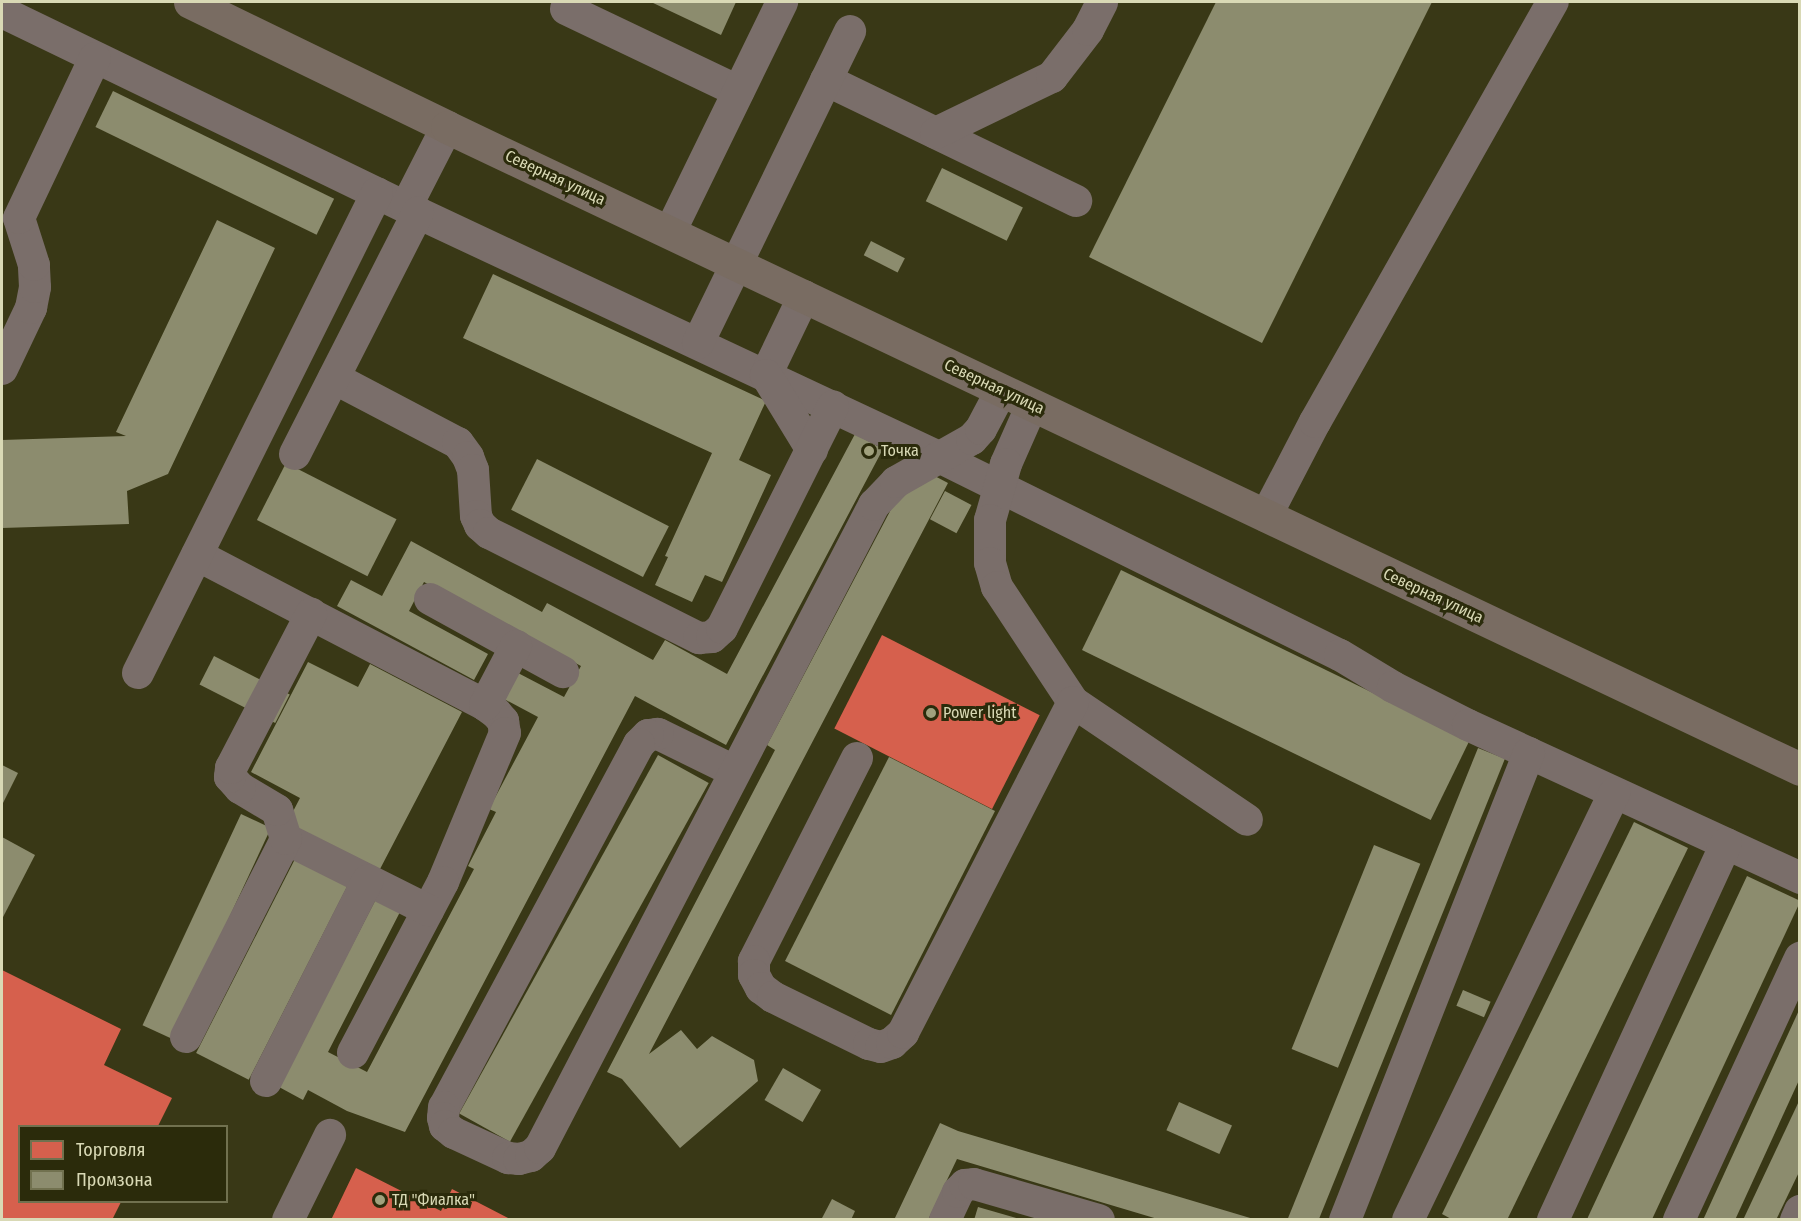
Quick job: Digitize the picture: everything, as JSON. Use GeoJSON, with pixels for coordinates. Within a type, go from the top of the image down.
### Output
{"type":"FeatureCollection","features":[{"type":"Feature","properties":{"kind":"main road","name":"Северная улица"},"geometry":{"type":"LineString","coordinates":[[190,2],[447,127],[1800,770]]}},
{"type":"Feature","properties":{"kind":"lane"},"geometry":{"type":"LineString","coordinates":[[670,232],[782,2]]}},
{"type":"Feature","properties":{"kind":"lane"},"geometry":{"type":"LineString","coordinates":[[936,134],[1052,77],[1088,30],[1102,2]]}},
{"type":"Feature","properties":{"kind":"lane"},"geometry":{"type":"LineString","coordinates":[[1266,516],[1314,422],[1553,2]]}},
{"type":"Feature","properties":{"kind":"lane"},"geometry":{"type":"LineString","coordinates":[[566,9],[738,91]]}},
{"type":"Feature","properties":{"kind":"lane"},"geometry":{"type":"LineString","coordinates":[[2,12],[412,210],[939,457],[1340,655],[1393,687],[1614,793],[1800,878]]}},
{"type":"Feature","properties":{"kind":"lane"},"geometry":{"type":"LineString","coordinates":[[698,343],[850,31]]}},
{"type":"Feature","properties":{"kind":"lane"},"geometry":{"type":"LineString","coordinates":[[2,369],[31,308],[35,287],[34,265],[10,217],[95,58]]}},
{"type":"Feature","properties":{"kind":"lane"},"geometry":{"type":"LineString","coordinates":[[826,80],[1076,201]]}},
{"type":"Feature","properties":{"kind":"lane"},"geometry":{"type":"LineString","coordinates":[[295,454],[334,378],[412,210],[447,127]]}},
{"type":"Feature","properties":{"kind":"lane"},"geometry":{"type":"LineString","coordinates":[[138,673],[377,193]]}},
{"type":"Feature","properties":{"kind":"lane"},"geometry":{"type":"LineString","coordinates":[[766,375],[804,296]]}},
{"type":"Feature","properties":{"kind":"lane"},"geometry":{"type":"LineString","coordinates":[[766,375],[812,450]]}},
{"type":"Feature","properties":{"kind":"lane"},"geometry":{"type":"LineString","coordinates":[[334,378],[458,443],[468,457],[473,470],[476,516],[480,525],[489,533],[699,638],[712,637],[722,628],[833,406]]}},
{"type":"Feature","properties":{"kind":"lane"},"geometry":{"type":"LineString","coordinates":[[734,771],[658,734],[648,735],[639,744],[444,1107],[445,1126],[454,1133],[508,1158],[519,1159],[531,1156],[540,1148],[874,505],[883,492],[896,482],[972,439],[981,429],[1001,391]]}},
{"type":"Feature","properties":{"kind":"lane"},"geometry":{"type":"LineString","coordinates":[[1032,405],[1013,446],[990,520],[988,541],[990,563],[998,587],[1072,702],[1247,820]]}},
{"type":"Feature","properties":{"kind":"lane"},"geometry":{"type":"LineString","coordinates":[[197,555],[485,705],[496,712],[502,721],[505,733],[443,882],[353,1053]]}},
{"type":"Feature","properties":{"kind":"lane"},"geometry":{"type":"LineString","coordinates":[[430,599],[563,672]]}},
{"type":"Feature","properties":{"kind":"lane"},"geometry":{"type":"LineString","coordinates":[[186,1036],[286,839],[277,810],[240,789],[230,777],[231,768],[311,614]]}},
{"type":"Feature","properties":{"kind":"lane"},"geometry":{"type":"LineString","coordinates":[[485,705],[516,646]]}},
{"type":"Feature","properties":{"kind":"lane"},"geometry":{"type":"LineString","coordinates":[[857,758],[754,961],[754,975],[761,988],[773,997],[869,1044],[881,1047],[892,1044],[903,1033],[1072,702]]}},
{"type":"Feature","properties":{"kind":"lane"},"geometry":{"type":"LineString","coordinates":[[1345,1220],[1529,753]]}},
{"type":"Feature","properties":{"kind":"lane"},"geometry":{"type":"LineString","coordinates":[[1408,1220],[1614,793]]}},
{"type":"Feature","properties":{"kind":"lane"},"geometry":{"type":"LineString","coordinates":[[286,839],[428,910]]}},
{"type":"Feature","properties":{"kind":"lane"},"geometry":{"type":"LineString","coordinates":[[1553,1220],[1726,844]]}},
{"type":"Feature","properties":{"kind":"lane"},"geometry":{"type":"LineString","coordinates":[[266,1082],[369,880]]}},
{"type":"Feature","properties":{"kind":"lane"},"geometry":{"type":"LineString","coordinates":[[1679,1220],[1800,958]]}},
{"type":"Feature","properties":{"kind":"lane"},"geometry":{"type":"LineString","coordinates":[[288,1220],[330,1135]]}},
{"type":"Feature","properties":{"kind":"lane"},"geometry":{"type":"LineString","coordinates":[[945,1220],[958,1192],[965,1185],[974,1184],[1099,1220]]}},
{"type":"Feature","properties":{"kind":"lane"},"geometry":{"type":"LineString","coordinates":[[1796,1220],[1800,1211]]}},
{"type":"Feature","properties":{"kind":"building: Торговля"},"geometry":{"type":"Polygon","coordinates":[[[882,635],[1040,715],[992,809],[834,729],[882,635]]]}},
{"type":"Feature","properties":{"kind":"building: Торговля"},"geometry":{"type":"Polygon","coordinates":[[[2,970],[121,1029],[104,1065],[172,1098],[158,1125],[18,1125],[18,1203],[120,1203],[112,1220],[2,1220],[2,970]]]}},
{"type":"Feature","properties":{"kind":"building: Торговля","name":"ТД \"Фиалка\""},"geometry":{"type":"Polygon","coordinates":[[[356,1168],[441,1211],[452,1189],[512,1220],[331,1220],[356,1168]]]}},
{"type":"Feature","properties":{"kind":"building: Промзона"},"geometry":{"type":"Polygon","coordinates":[[[651,2],[736,2],[721,35],[651,2]]]}},
{"type":"Feature","properties":{"kind":"building: Промзона"},"geometry":{"type":"Polygon","coordinates":[[[1216,2],[1432,2],[1262,343],[1089,257],[1216,2]]]}},
{"type":"Feature","properties":{"kind":"building: Промзона"},"geometry":{"type":"Polygon","coordinates":[[[113,91],[334,199],[317,235],[95,127],[113,91]]]}},
{"type":"Feature","properties":{"kind":"building: Промзона"},"geometry":{"type":"Polygon","coordinates":[[[942,168],[1023,207],[1007,241],[926,201],[942,168]]]}},
{"type":"Feature","properties":{"kind":"building: Промзона"},"geometry":{"type":"Polygon","coordinates":[[[217,220],[275,248],[168,474],[127,491],[129,524],[2,528],[2,440],[126,436],[116,432],[217,220]]]}},
{"type":"Feature","properties":{"kind":"building: Промзона"},"geometry":{"type":"Polygon","coordinates":[[[871,241],[905,258],[898,273],[864,255],[871,241]]]}},
{"type":"Feature","properties":{"kind":"building: Промзона"},"geometry":{"type":"Polygon","coordinates":[[[493,274],[766,401],[739,460],[771,475],[722,582],[705,575],[692,602],[655,585],[668,557],[665,556],[712,453],[463,338],[493,274]]]}},
{"type":"Feature","properties":{"kind":"building: Промзона"},"geometry":{"type":"Polygon","coordinates":[[[855,434],[883,449],[726,745],[635,696],[405,1132],[347,1111],[308,1090],[303,1100],[279,1087],[376,899],[400,912],[328,1052],[367,1072],[474,869],[468,866],[496,812],[489,809],[538,717],[504,699],[518,673],[564,697],[581,666],[424,582],[409,611],[488,654],[474,680],[337,606],[351,580],[382,596],[411,541],[542,612],[547,603],[653,660],[665,640],[727,674],[855,434]]]}},
{"type":"Feature","properties":{"kind":"building: Промзона"},"geometry":{"type":"Polygon","coordinates":[[[537,459],[669,526],[643,577],[511,510],[537,459]]]}},
{"type":"Feature","properties":{"kind":"building: Промзона"},"geometry":{"type":"Polygon","coordinates":[[[286,463],[396,519],[367,576],[257,520],[286,463]]]}},
{"type":"Feature","properties":{"kind":"building: Промзона"},"geometry":{"type":"Polygon","coordinates":[[[929,473],[948,483],[649,1054],[681,1030],[697,1049],[712,1036],[754,1060],[758,1081],[680,1148],[622,1079],[607,1072],[775,750],[767,745],[897,498],[929,473]]]}},
{"type":"Feature","properties":{"kind":"building: Промзона"},"geometry":{"type":"Polygon","coordinates":[[[945,491],[971,505],[956,533],[930,519],[945,491]]]}},
{"type":"Feature","properties":{"kind":"building: Промзона"},"geometry":{"type":"Polygon","coordinates":[[[1121,570],[1470,740],[1431,820],[1082,650],[1121,570]]]}},
{"type":"Feature","properties":{"kind":"building: Промзона"},"geometry":{"type":"Polygon","coordinates":[[[214,656],[290,695],[275,723],[199,685],[214,656]]]}},
{"type":"Feature","properties":{"kind":"building: Промзона"},"geometry":{"type":"Polygon","coordinates":[[[308,662],[358,687],[370,664],[462,712],[379,871],[287,823],[300,798],[251,772],[308,662]]]}},
{"type":"Feature","properties":{"kind":"building: Промзона"},"geometry":{"type":"Polygon","coordinates":[[[1478,748],[1505,759],[1319,1220],[1288,1219],[1478,748]]]}},
{"type":"Feature","properties":{"kind":"building: Промзона"},"geometry":{"type":"Polygon","coordinates":[[[658,755],[709,783],[510,1142],[459,1114],[658,755]]]}},
{"type":"Feature","properties":{"kind":"building: Промзона"},"geometry":{"type":"Polygon","coordinates":[[[889,757],[995,811],[891,1015],[785,961],[889,757]]]}},
{"type":"Feature","properties":{"kind":"building: Промзона"},"geometry":{"type":"Polygon","coordinates":[[[2,765],[18,773],[2,805],[2,765]]]}},
{"type":"Feature","properties":{"kind":"building: Промзона"},"geometry":{"type":"Polygon","coordinates":[[[241,814],[271,828],[172,1039],[143,1025],[241,814]]]}},
{"type":"Feature","properties":{"kind":"building: Промзона"},"geometry":{"type":"Polygon","coordinates":[[[1634,822],[1688,848],[1507,1220],[1453,1220],[1442,1214],[1634,822]]]}},
{"type":"Feature","properties":{"kind":"building: Промзона"},"geometry":{"type":"Polygon","coordinates":[[[2,837],[35,855],[2,919],[2,837]]]}},
{"type":"Feature","properties":{"kind":"building: Промзона"},"geometry":{"type":"Polygon","coordinates":[[[1374,845],[1420,864],[1338,1068],[1292,1049],[1374,845]]]}},
{"type":"Feature","properties":{"kind":"building: Промзона"},"geometry":{"type":"Polygon","coordinates":[[[296,857],[349,884],[249,1080],[196,1053],[296,857]]]}},
{"type":"Feature","properties":{"kind":"building: Промзона"},"geometry":{"type":"Polygon","coordinates":[[[1747,876],[1800,902],[1652,1220],[1593,1220],[1588,1218],[1747,876]]]}},
{"type":"Feature","properties":{"kind":"building: Промзона"},"geometry":{"type":"Polygon","coordinates":[[[1463,990],[1491,1002],[1484,1017],[1456,1006],[1463,990]]]}},
{"type":"Feature","properties":{"kind":"building: Промзона"},"geometry":{"type":"Polygon","coordinates":[[[1800,1008],[1800,1078],[1735,1220],[1703,1220],[1800,1008]]]}},
{"type":"Feature","properties":{"kind":"building: Промзона"},"geometry":{"type":"Polygon","coordinates":[[[783,1068],[821,1090],[803,1122],[764,1100],[783,1068]]]}},
{"type":"Feature","properties":{"kind":"building: Промзона"},"geometry":{"type":"Polygon","coordinates":[[[1800,1099],[1800,1170],[1776,1220],[1743,1220],[1800,1099]]]}},
{"type":"Feature","properties":{"kind":"building: Промзона"},"geometry":{"type":"Polygon","coordinates":[[[1179,1102],[1232,1126],[1219,1154],[1166,1130],[1179,1102]]]}},
{"type":"Feature","properties":{"kind":"building: Промзона"},"geometry":{"type":"Polygon","coordinates":[[[940,1123],[958,1131],[1257,1220],[1161,1220],[957,1159],[928,1220],[894,1220],[940,1123]]]}},
{"type":"Feature","properties":{"kind":"building: Промзона"},"geometry":{"type":"Polygon","coordinates":[[[832,1199],[855,1211],[851,1220],[821,1220],[832,1199]]]}},
{"type":"Feature","properties":{"kind":"building: Промзона"},"geometry":{"type":"Polygon","coordinates":[[[978,1207],[1020,1219],[1020,1220],[974,1220],[978,1207]]]}},
{"type":"Feature","properties":{"kind":"place","name":"Точка"},"geometry":{"type":"Point","coordinates":[869,451]}},
{"type":"Feature","properties":{"kind":"place","name":"Power light"},"geometry":{"type":"Point","coordinates":[931,713]}},
{"type":"Feature","properties":{"kind":"place","name":"ТД \"Фиалка\""},"geometry":{"type":"Point","coordinates":[380,1200]}}]}
